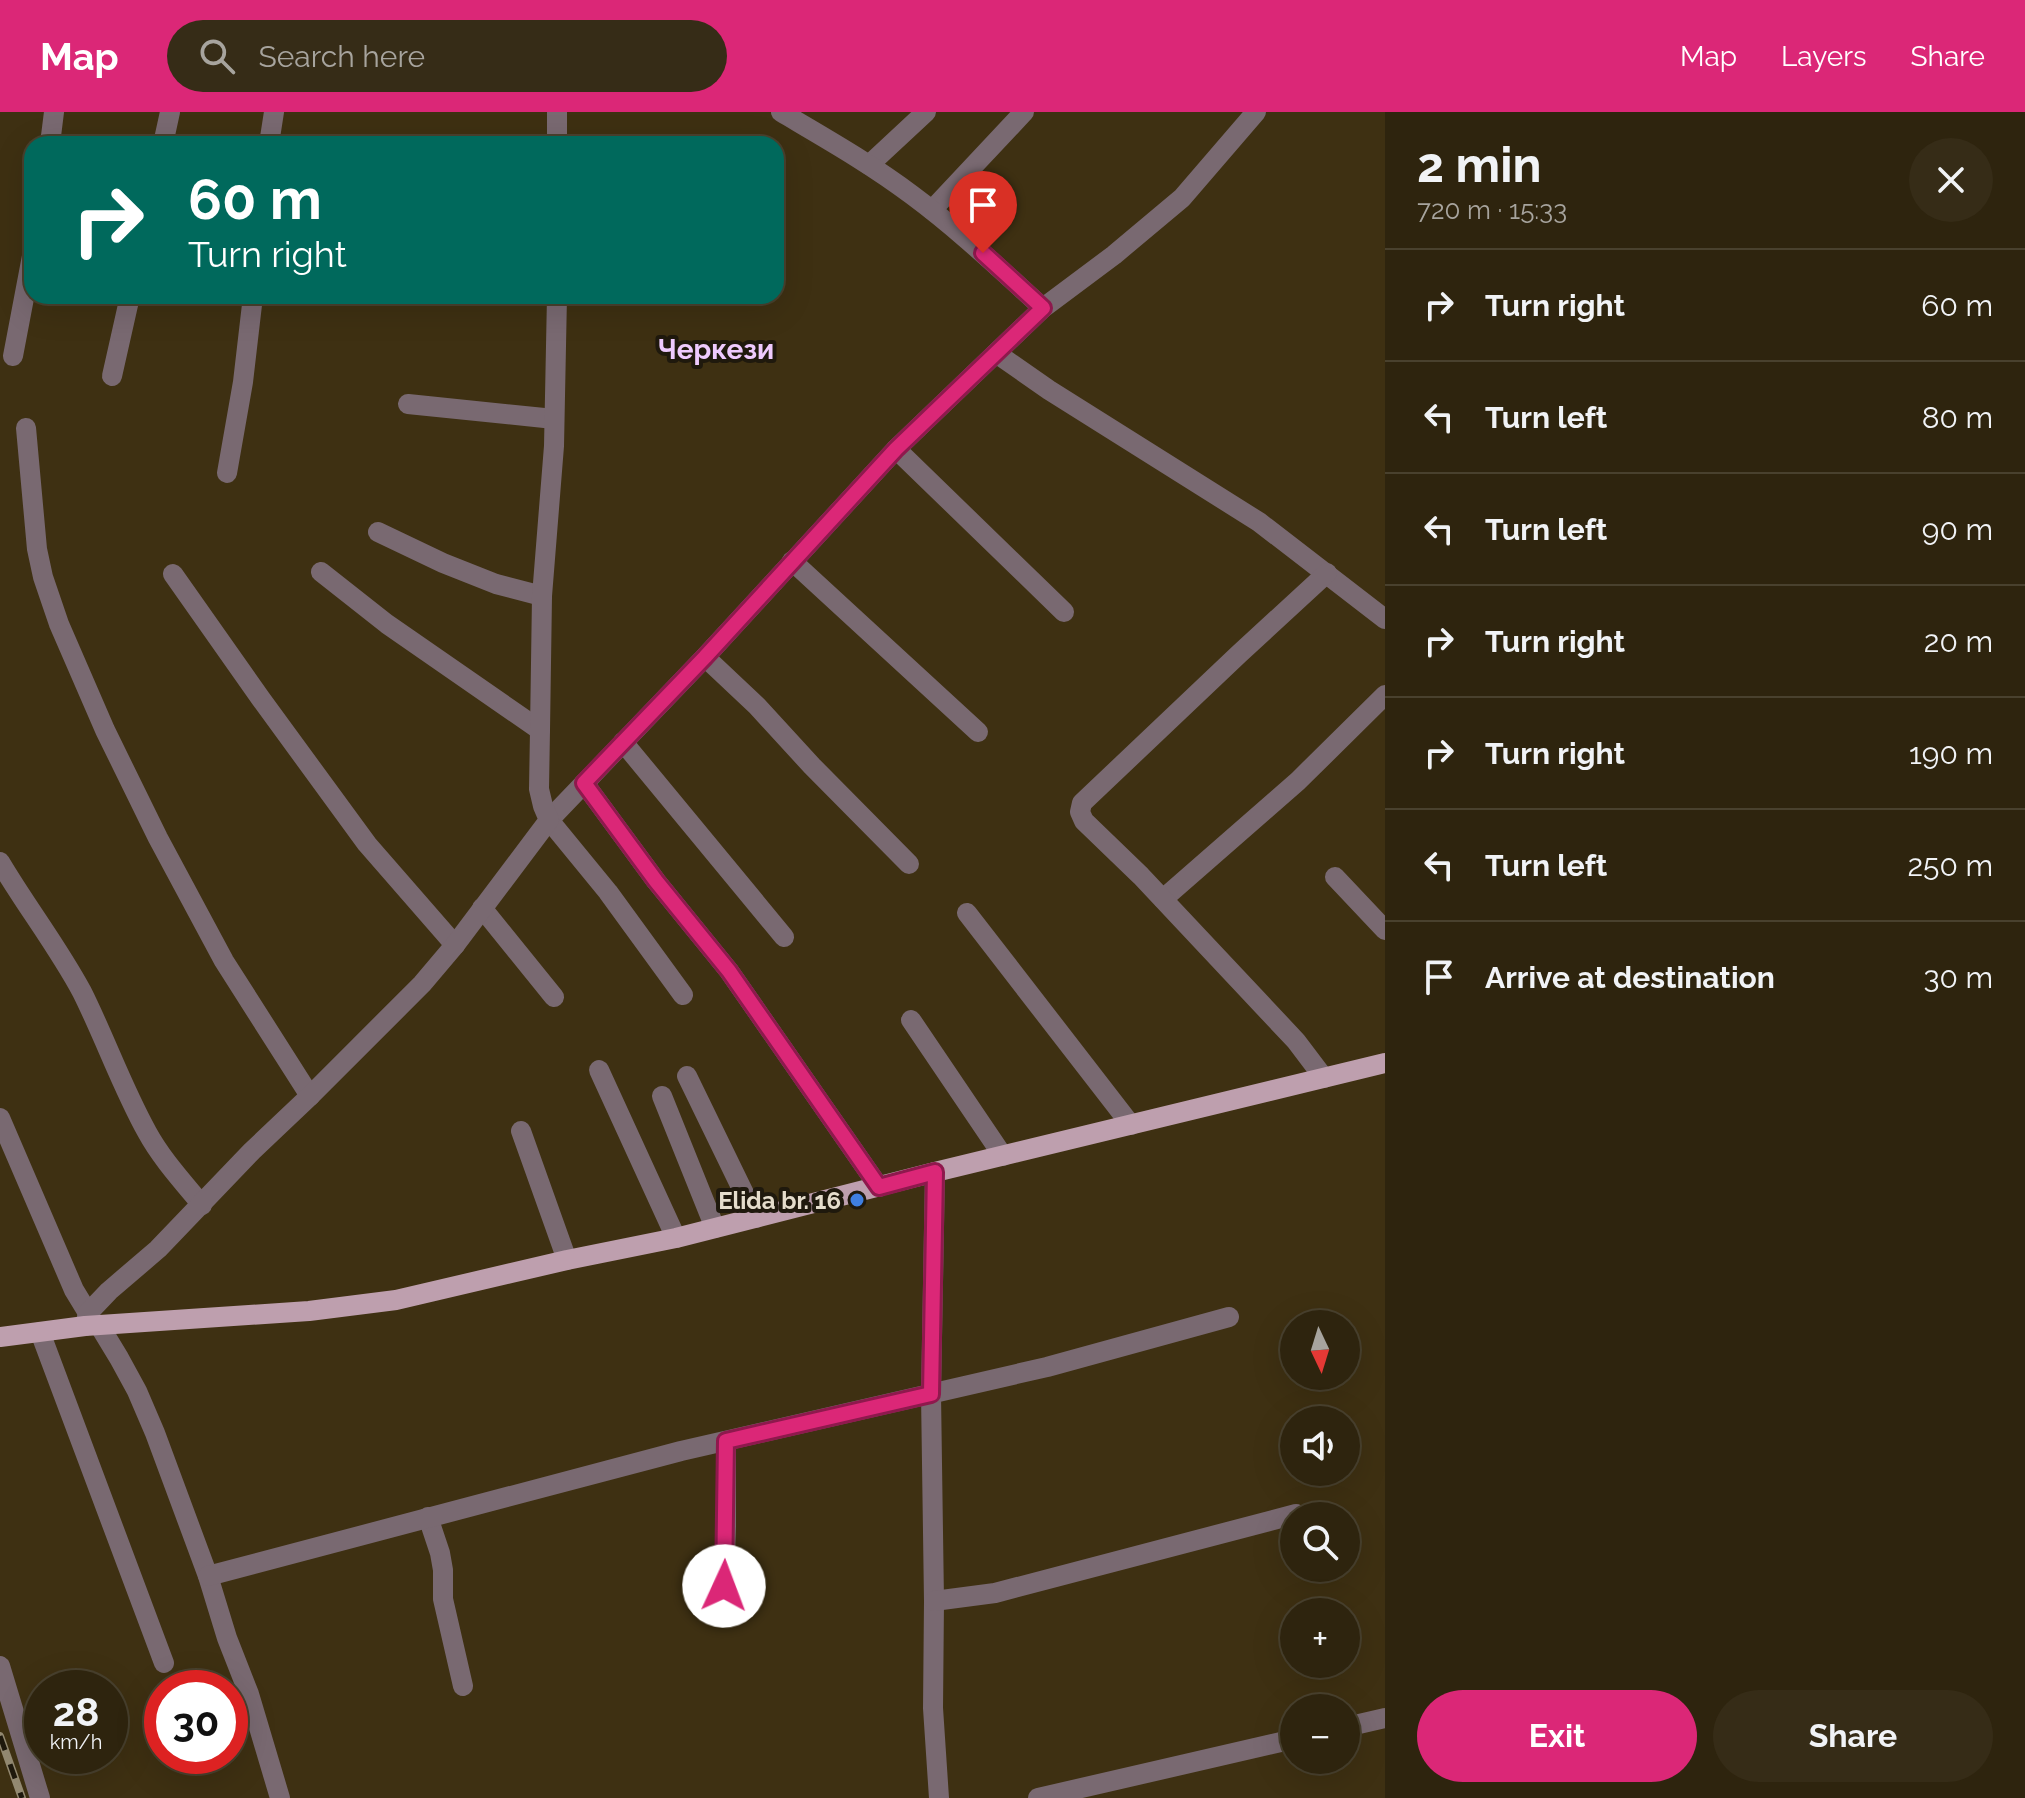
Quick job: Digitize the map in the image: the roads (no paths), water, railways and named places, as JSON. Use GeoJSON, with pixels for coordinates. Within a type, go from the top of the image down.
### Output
{"type":"FeatureCollection","features":[{"type":"Feature","properties":{"kind":"main road"},"geometry":{"type":"LineString","coordinates":[[0,1337],[91,1321],[309,1311],[396,1300],[676,1238],[1385,1063]]}},
{"type":"Feature","properties":{"kind":"street"},"geometry":{"type":"LineString","coordinates":[[51,136],[54,112]]}},
{"type":"Feature","properties":{"kind":"street"},"geometry":{"type":"LineString","coordinates":[[165,136],[170,112]]}},
{"type":"Feature","properties":{"kind":"street"},"geometry":{"type":"LineString","coordinates":[[270,136],[274,112]]}},
{"type":"Feature","properties":{"kind":"street"},"geometry":{"type":"LineString","coordinates":[[557,112],[557,136]]}},
{"type":"Feature","properties":{"kind":"street"},"geometry":{"type":"LineString","coordinates":[[781,112],[869,165],[932,210],[1043,308]]}},
{"type":"Feature","properties":{"kind":"street"},"geometry":{"type":"LineString","coordinates":[[869,165],[926,112]]}},
{"type":"Feature","properties":{"kind":"street"},"geometry":{"type":"LineString","coordinates":[[932,210],[1024,112]]}},
{"type":"Feature","properties":{"kind":"street"},"geometry":{"type":"LineString","coordinates":[[91,1321],[109,1291],[158,1249],[252,1151],[422,984],[549,820],[705,657],[896,449],[1043,308],[1114,255],[1182,198],[1256,112]]}},
{"type":"Feature","properties":{"kind":"street"},"geometry":{"type":"LineString","coordinates":[[13,356],[24,298]]}},
{"type":"Feature","properties":{"kind":"street"},"geometry":{"type":"LineString","coordinates":[[112,376],[128,304]]}},
{"type":"Feature","properties":{"kind":"street"},"geometry":{"type":"LineString","coordinates":[[227,473],[243,382],[252,304]]}},
{"type":"Feature","properties":{"kind":"street"},"geometry":{"type":"LineString","coordinates":[[557,304],[554,419],[542,596],[539,789],[549,820],[608,892],[683,995]]}},
{"type":"Feature","properties":{"kind":"street"},"geometry":{"type":"LineString","coordinates":[[996,353],[1049,390],[1246,514],[1385,619]]}},
{"type":"Feature","properties":{"kind":"street"},"geometry":{"type":"LineString","coordinates":[[408,404],[554,419]]}},
{"type":"Feature","properties":{"kind":"street"},"geometry":{"type":"LineString","coordinates":[[26,428],[37,549],[59,624],[105,730],[158,838],[224,961],[310,1096]]}},
{"type":"Feature","properties":{"kind":"street"},"geometry":{"type":"LineString","coordinates":[[896,449],[1064,612]]}},
{"type":"Feature","properties":{"kind":"street"},"geometry":{"type":"LineString","coordinates":[[378,532],[496,584],[542,596]]}},
{"type":"Feature","properties":{"kind":"street"},"geometry":{"type":"LineString","coordinates":[[792,561],[978,732]]}},
{"type":"Feature","properties":{"kind":"street"},"geometry":{"type":"LineString","coordinates":[[321,572],[387,624],[540,730]]}},
{"type":"Feature","properties":{"kind":"street"},"geometry":{"type":"LineString","coordinates":[[1324,1078],[1296,1041],[1163,899],[1084,821],[1080,812],[1082,803],[1327,573]]}},
{"type":"Feature","properties":{"kind":"street"},"geometry":{"type":"LineString","coordinates":[[173,574],[367,844],[455,945]]}},
{"type":"Feature","properties":{"kind":"street"},"geometry":{"type":"LineString","coordinates":[[705,657],[757,706],[909,864]]}},
{"type":"Feature","properties":{"kind":"street"},"geometry":{"type":"LineString","coordinates":[[1163,899],[1298,781],[1385,695]]}},
{"type":"Feature","properties":{"kind":"street"},"geometry":{"type":"LineString","coordinates":[[623,742],[784,937]]}},
{"type":"Feature","properties":{"kind":"street"},"geometry":{"type":"LineString","coordinates":[[584,783],[656,881],[729,971],[879,1187]]}},
{"type":"Feature","properties":{"kind":"street"},"geometry":{"type":"LineString","coordinates":[[0,862],[81,990],[148,1134],[202,1205]]}},
{"type":"Feature","properties":{"kind":"street"},"geometry":{"type":"LineString","coordinates":[[1335,877],[1385,930]]}},
{"type":"Feature","properties":{"kind":"street"},"geometry":{"type":"LineString","coordinates":[[482,908],[554,997]]}},
{"type":"Feature","properties":{"kind":"street"},"geometry":{"type":"LineString","coordinates":[[967,913],[1131,1125]]}},
{"type":"Feature","properties":{"kind":"street"},"geometry":{"type":"LineString","coordinates":[[911,1020],[1003,1156]]}},
{"type":"Feature","properties":{"kind":"street"},"geometry":{"type":"LineString","coordinates":[[599,1070],[676,1238]]}},
{"type":"Feature","properties":{"kind":"street"},"geometry":{"type":"LineString","coordinates":[[687,1076],[756,1218]]}},
{"type":"Feature","properties":{"kind":"street"},"geometry":{"type":"LineString","coordinates":[[662,1096],[715,1228]]}},
{"type":"Feature","properties":{"kind":"street"},"geometry":{"type":"LineString","coordinates":[[0,1118],[74,1290],[137,1391],[208,1576],[227,1638],[249,1694],[280,1798]]}},
{"type":"Feature","properties":{"kind":"street"},"geometry":{"type":"LineString","coordinates":[[521,1131],[567,1260]]}},
{"type":"Feature","properties":{"kind":"street"},"geometry":{"type":"LineString","coordinates":[[935,1172],[931,1394],[933,1708],[939,1798]]}},
{"type":"Feature","properties":{"kind":"street"},"geometry":{"type":"LineString","coordinates":[[208,1576],[726,1441],[1047,1367],[1229,1317]]}},
{"type":"Feature","properties":{"kind":"street"},"geometry":{"type":"LineString","coordinates":[[40,1332],[164,1663]]}},
{"type":"Feature","properties":{"kind":"street"},"geometry":{"type":"LineString","coordinates":[[723,1617],[726,1441]]}},
{"type":"Feature","properties":{"kind":"street"},"geometry":{"type":"LineString","coordinates":[[428,1517],[440,1553],[443,1599],[463,1686]]}},
{"type":"Feature","properties":{"kind":"street"},"geometry":{"type":"LineString","coordinates":[[934,1601],[995,1593],[1280,1518]]}},
{"type":"Feature","properties":{"kind":"street"},"geometry":{"type":"LineString","coordinates":[[0,1666],[40,1798]]}},
{"type":"Feature","properties":{"kind":"street"},"geometry":{"type":"LineString","coordinates":[[1360,1724],[1385,1718]]}},
{"type":"Feature","properties":{"kind":"street"},"geometry":{"type":"LineString","coordinates":[[1038,1798],[1280,1742]]}},
{"type":"Feature","properties":{"kind":"railway"},"geometry":{"type":"LineString","coordinates":[[0,1736],[22,1798]]}},
{"type":"Feature","properties":{"kind":"place","name":"Elida br. 16"},"geometry":{"type":"Point","coordinates":[857,1200]}},
{"type":"Feature","properties":{"kind":"district","name":"Черкези"},"geometry":{"type":"Point","coordinates":[716,349]}}]}
